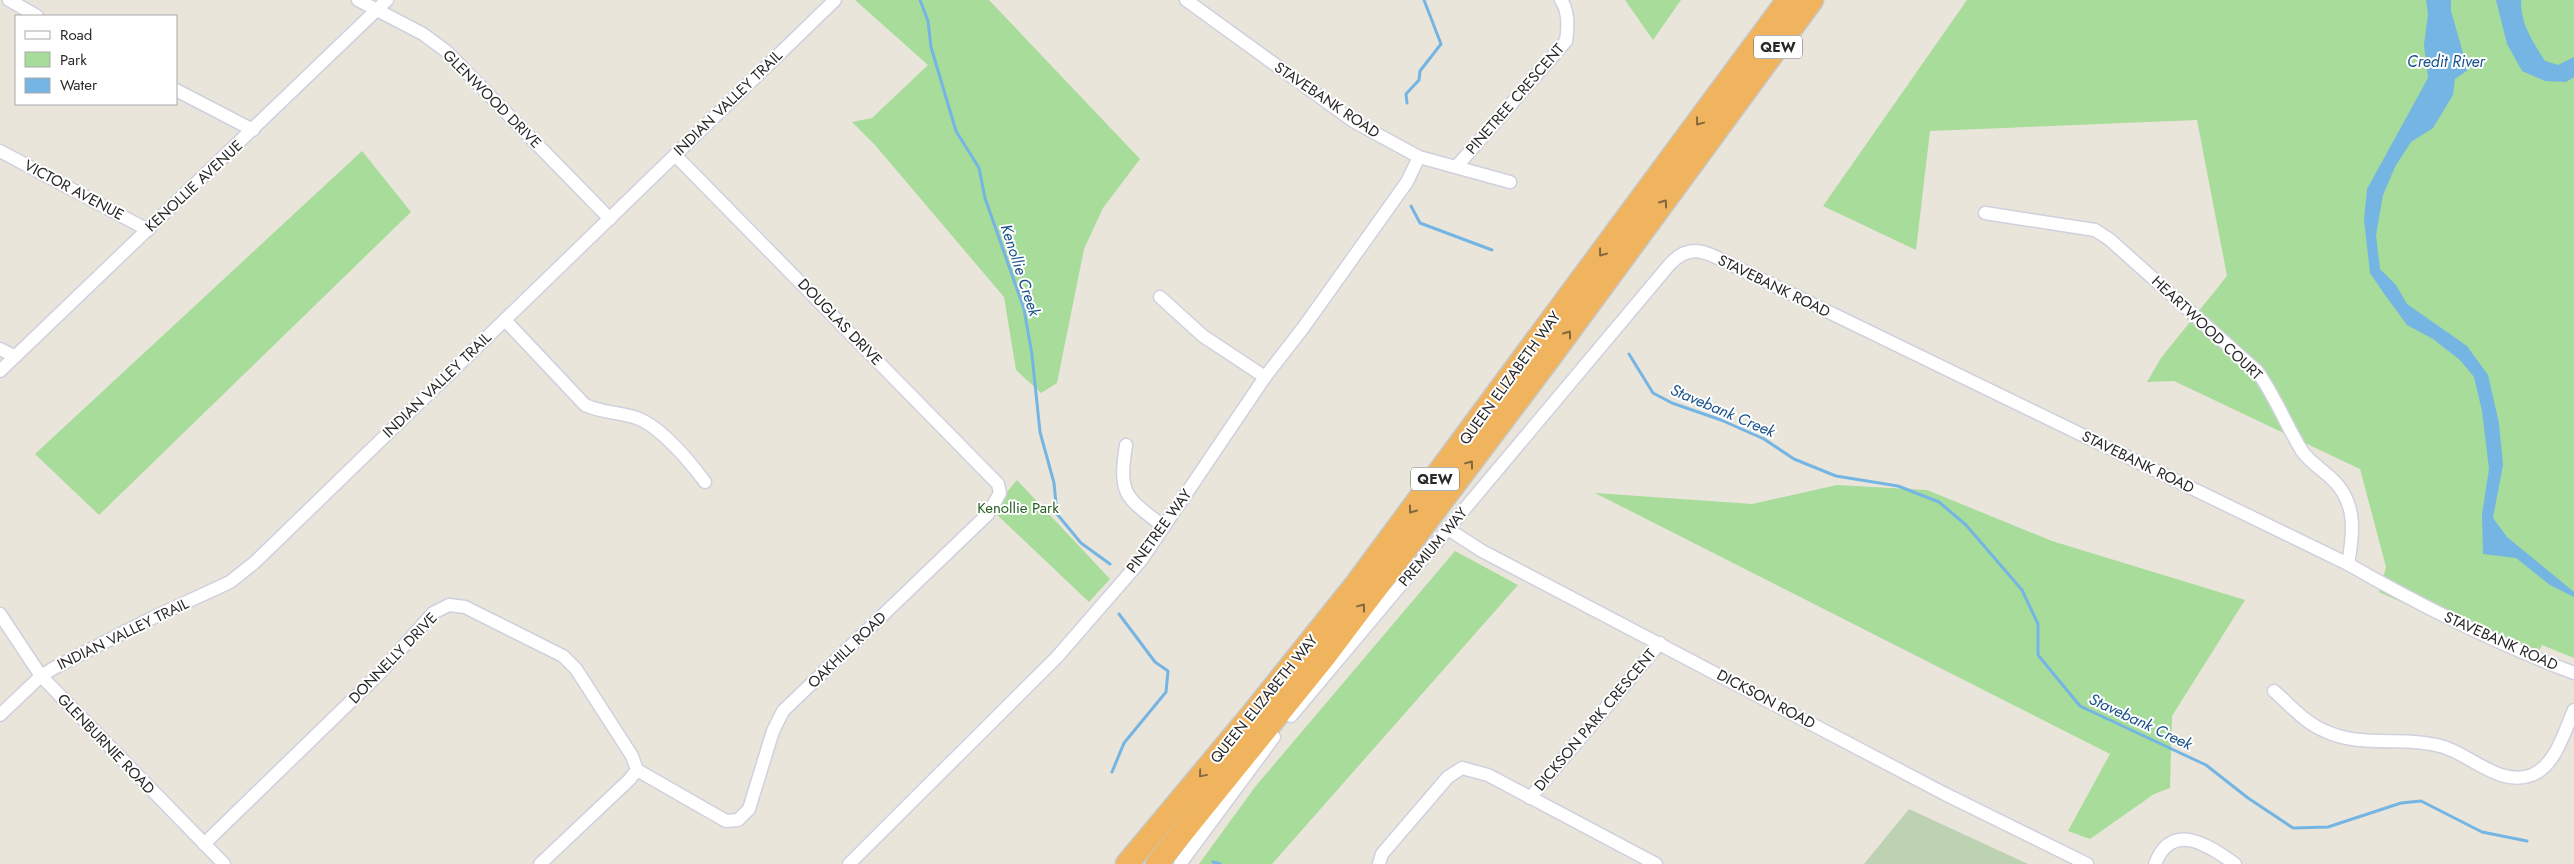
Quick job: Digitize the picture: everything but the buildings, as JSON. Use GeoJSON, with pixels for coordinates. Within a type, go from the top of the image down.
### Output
{"type":"FeatureCollection","features":[{"type":"Feature","properties":{"kind":"highway","name":"QUEEN ELIZABETH WAY"},"geometry":{"type":"LineString","coordinates":[[1157,864],[1326,655],[1557,348],[1736,89],[1788,0]]}},
{"type":"Feature","properties":{"kind":"highway","name":"QUEEN ELIZABETH WAY"},"geometry":{"type":"LineString","coordinates":[[1127,864],[1253,713],[1357,583],[1736,89],[1812,0]]}},
{"type":"Feature","properties":{"kind":"street"},"geometry":{"type":"LineString","coordinates":[[9,0],[35,15]]}},
{"type":"Feature","properties":{"kind":"street","name":"GLENWOOD DRIVE"},"geometry":{"type":"LineString","coordinates":[[358,0],[423,34],[446,51],[610,219]]}},
{"type":"Feature","properties":{"kind":"street","name":"KENOLLIE AVENUE"},"geometry":{"type":"LineString","coordinates":[[0,370],[387,0]]}},
{"type":"Feature","properties":{"kind":"street","name":"INDIAN VALLEY TRAIL"},"geometry":{"type":"LineString","coordinates":[[0,715],[41,676],[152,618],[230,582],[254,563],[835,0]]}},
{"type":"Feature","properties":{"kind":"street","name":"STAVEBANK ROAD"},"geometry":{"type":"LineString","coordinates":[[1186,0],[1353,121],[1419,157],[1510,182]]}},
{"type":"Feature","properties":{"kind":"street","name":"PINETREE CRESCENT"},"geometry":{"type":"LineString","coordinates":[[1457,166],[1566,41],[1566,12],[1560,0]]}},
{"type":"Feature","properties":{"kind":"street"},"geometry":{"type":"LineString","coordinates":[[178,91],[253,130]]}},
{"type":"Feature","properties":{"kind":"street","name":"VICTOR AVENUE"},"geometry":{"type":"LineString","coordinates":[[0,151],[148,230]]}},
{"type":"Feature","properties":{"kind":"street","name":"DOUGLAS DRIVE"},"geometry":{"type":"LineString","coordinates":[[675,155],[998,484],[1000,493]]}},
{"type":"Feature","properties":{"kind":"street","name":"PINETREE WAY"},"geometry":{"type":"LineString","coordinates":[[849,864],[1058,657],[1142,559],[1265,377],[1303,328],[1407,182],[1419,157]]}},
{"type":"Feature","properties":{"kind":"street","name":"HEARTWOOD COURT"},"geometry":{"type":"LineString","coordinates":[[1986,213],[2095,230],[2109,238],[2257,371],[2268,385],[2288,428],[2304,454],[2339,485],[2348,500],[2353,516],[2354,530],[2348,564]]}},
{"type":"Feature","properties":{"kind":"street","name":"PREMIUM WAY"},"geometry":{"type":"LineString","coordinates":[[1180,864],[1288,720],[1670,264],[1683,252],[1702,252]]}},
{"type":"Feature","properties":{"kind":"street","name":"STAVEBANK ROAD"},"geometry":{"type":"LineString","coordinates":[[1702,252],[2348,564],[2415,602],[2509,648],[2574,673]]}},
{"type":"Feature","properties":{"kind":"street"},"geometry":{"type":"LineString","coordinates":[[1160,298],[1203,336],[1265,377]]}},
{"type":"Feature","properties":{"kind":"street"},"geometry":{"type":"LineString","coordinates":[[505,320],[585,405],[595,410],[639,419],[652,426],[692,464],[705,482]]}},
{"type":"Feature","properties":{"kind":"street"},"geometry":{"type":"LineString","coordinates":[[0,349],[14,356]]}},
{"type":"Feature","properties":{"kind":"street"},"geometry":{"type":"LineString","coordinates":[[1126,445],[1122,473],[1123,486],[1128,496],[1164,527]]}},
{"type":"Feature","properties":{"kind":"street","name":"OAKHILL ROAD"},"geometry":{"type":"LineString","coordinates":[[637,770],[726,821],[738,820],[748,809],[773,731],[783,711],[988,514],[1000,493]]}},
{"type":"Feature","properties":{"kind":"street","name":"DICKSON ROAD"},"geometry":{"type":"LineString","coordinates":[[1448,529],[1482,551],[1945,794],[2087,864]]}},
{"type":"Feature","properties":{"kind":"street","name":"DONNELLY DRIVE"},"geometry":{"type":"LineString","coordinates":[[204,844],[379,674],[433,613],[450,605],[465,607],[563,656],[576,669],[632,756],[637,770]]}},
{"type":"Feature","properties":{"kind":"street","name":"GLENBURNIE ROAD"},"geometry":{"type":"LineString","coordinates":[[0,614],[41,676],[224,864]]}},
{"type":"Feature","properties":{"kind":"street","name":"DICKSON PARK CRESCENT"},"geometry":{"type":"LineString","coordinates":[[1530,798],[1660,643]]}},
{"type":"Feature","properties":{"kind":"street"},"geometry":{"type":"LineString","coordinates":[[2274,691],[2313,725],[2337,736],[2361,742],[2399,740],[2428,743],[2457,752],[2497,774],[2511,777],[2530,775],[2546,767],[2574,710]]}},
{"type":"Feature","properties":{"kind":"street","name":"DICKSON PARK CRESCENT"},"geometry":{"type":"LineString","coordinates":[[1379,864],[1382,854],[1448,777],[1462,768],[1488,776],[1656,864]]}},
{"type":"Feature","properties":{"kind":"street"},"geometry":{"type":"LineString","coordinates":[[540,864],[637,770]]}},
{"type":"Feature","properties":{"kind":"street"},"geometry":{"type":"LineString","coordinates":[[2155,864],[2161,849],[2169,842],[2187,839],[2219,852],[2235,864]]}},
{"type":"Feature","properties":{"kind":"green space"},"geometry":{"type":"Polygon","coordinates":[[[855,0],[989,0],[1140,159],[1103,208],[1084,249],[1057,383],[1041,393],[1016,370],[1004,297],[875,145],[852,122],[872,118],[928,65],[855,0]]]}},
{"type":"Feature","properties":{"kind":"green space"},"geometry":{"type":"Polygon","coordinates":[[[1625,0],[1681,0],[1653,40],[1625,0]]]}},
{"type":"Feature","properties":{"kind":"green space"},"geometry":{"type":"Polygon","coordinates":[[[1967,0],[2574,0],[2574,658],[2542,645],[2533,662],[2379,592],[2386,567],[2360,469],[2174,381],[2147,382],[2161,358],[2227,276],[2197,120],[1930,131],[1916,250],[1823,206],[1967,0]]]}},
{"type":"Feature","properties":{"kind":"green space"},"geometry":{"type":"Polygon","coordinates":[[[362,151],[411,212],[99,515],[35,454],[362,151]]]}},
{"type":"Feature","properties":{"kind":"green space","name":"Kenollie Park"},"geometry":{"type":"Polygon","coordinates":[[[1017,480],[1110,579],[1089,602],[992,510],[1017,480]]]}},
{"type":"Feature","properties":{"kind":"green space"},"geometry":{"type":"Polygon","coordinates":[[[1837,485],[1927,490],[2052,541],[2245,600],[2172,716],[2170,788],[2154,794],[2090,839],[2068,831],[2110,754],[1595,493],[1752,504],[1837,485]]]}},
{"type":"Feature","properties":{"kind":"green space"},"geometry":{"type":"Polygon","coordinates":[[[1455,551],[1518,585],[1272,864],[1199,864],[1255,787],[1455,551]]]}},
{"type":"Feature","properties":{"kind":"green space"},"geometry":{"type":"Polygon","coordinates":[[[1909,809],[2028,864],[1864,864],[1909,809]]]}},
{"type":"Feature","properties":{"kind":"water","name":"Credit River"},"geometry":{"type":"Polygon","coordinates":[[[2426,0],[2451,0],[2451,11],[2468,70],[2455,79],[2453,95],[2433,128],[2411,142],[2395,167],[2383,195],[2376,235],[2380,269],[2396,285],[2407,304],[2467,346],[2488,375],[2499,423],[2503,465],[2493,518],[2507,537],[2574,592],[2574,597],[2550,585],[2516,558],[2483,554],[2482,514],[2489,469],[2482,411],[2474,377],[2460,360],[2433,339],[2407,325],[2370,273],[2364,220],[2367,189],[2428,78],[2424,45],[2428,14],[2426,0]]]}},
{"type":"Feature","properties":{"kind":"water","name":"Credit River"},"geometry":{"type":"Polygon","coordinates":[[[2496,0],[2521,0],[2525,25],[2545,61],[2558,65],[2574,57],[2574,77],[2566,82],[2545,81],[2522,71],[2507,44],[2496,0]]]}},
{"type":"Feature","properties":{"kind":"waterway","name":"Kenollie Creek"},"geometry":{"type":"LineString","coordinates":[[920,0],[928,21],[931,47],[956,131],[979,168],[985,198],[1024,309],[1032,355],[1040,432],[1054,483],[1057,514],[1081,543],[1110,564]]}},
{"type":"Feature","properties":{"kind":"waterway","name":"Stavebank Creek"},"geometry":{"type":"LineString","coordinates":[[1407,103],[1406,94],[1419,80],[1420,71],[1441,44],[1424,0]]}},
{"type":"Feature","properties":{"kind":"waterway","name":"Stavebank Creek"},"geometry":{"type":"LineString","coordinates":[[1411,206],[1420,223],[1492,250]]}},
{"type":"Feature","properties":{"kind":"waterway","name":"Stavebank Creek"},"geometry":{"type":"LineString","coordinates":[[1629,354],[1653,393],[1672,403],[1721,420],[1764,439],[1794,459],[1836,476],[1898,486],[1939,502],[1966,525],[2022,590],[2038,624],[2038,655],[2080,706],[2206,765],[2248,798],[2293,828],[2328,827],[2401,803],[2421,801],[2482,832],[2527,841]]}},
{"type":"Feature","properties":{"kind":"waterway","name":"Kenollie Creek"},"geometry":{"type":"LineString","coordinates":[[1112,772],[1124,743],[1166,692],[1168,671],[1155,662],[1119,614]]}},
{"type":"Feature","properties":{"kind":"waterway","name":"Kenollie Creek"},"geometry":{"type":"LineString","coordinates":[[1213,862],[1220,864]]}}]}
